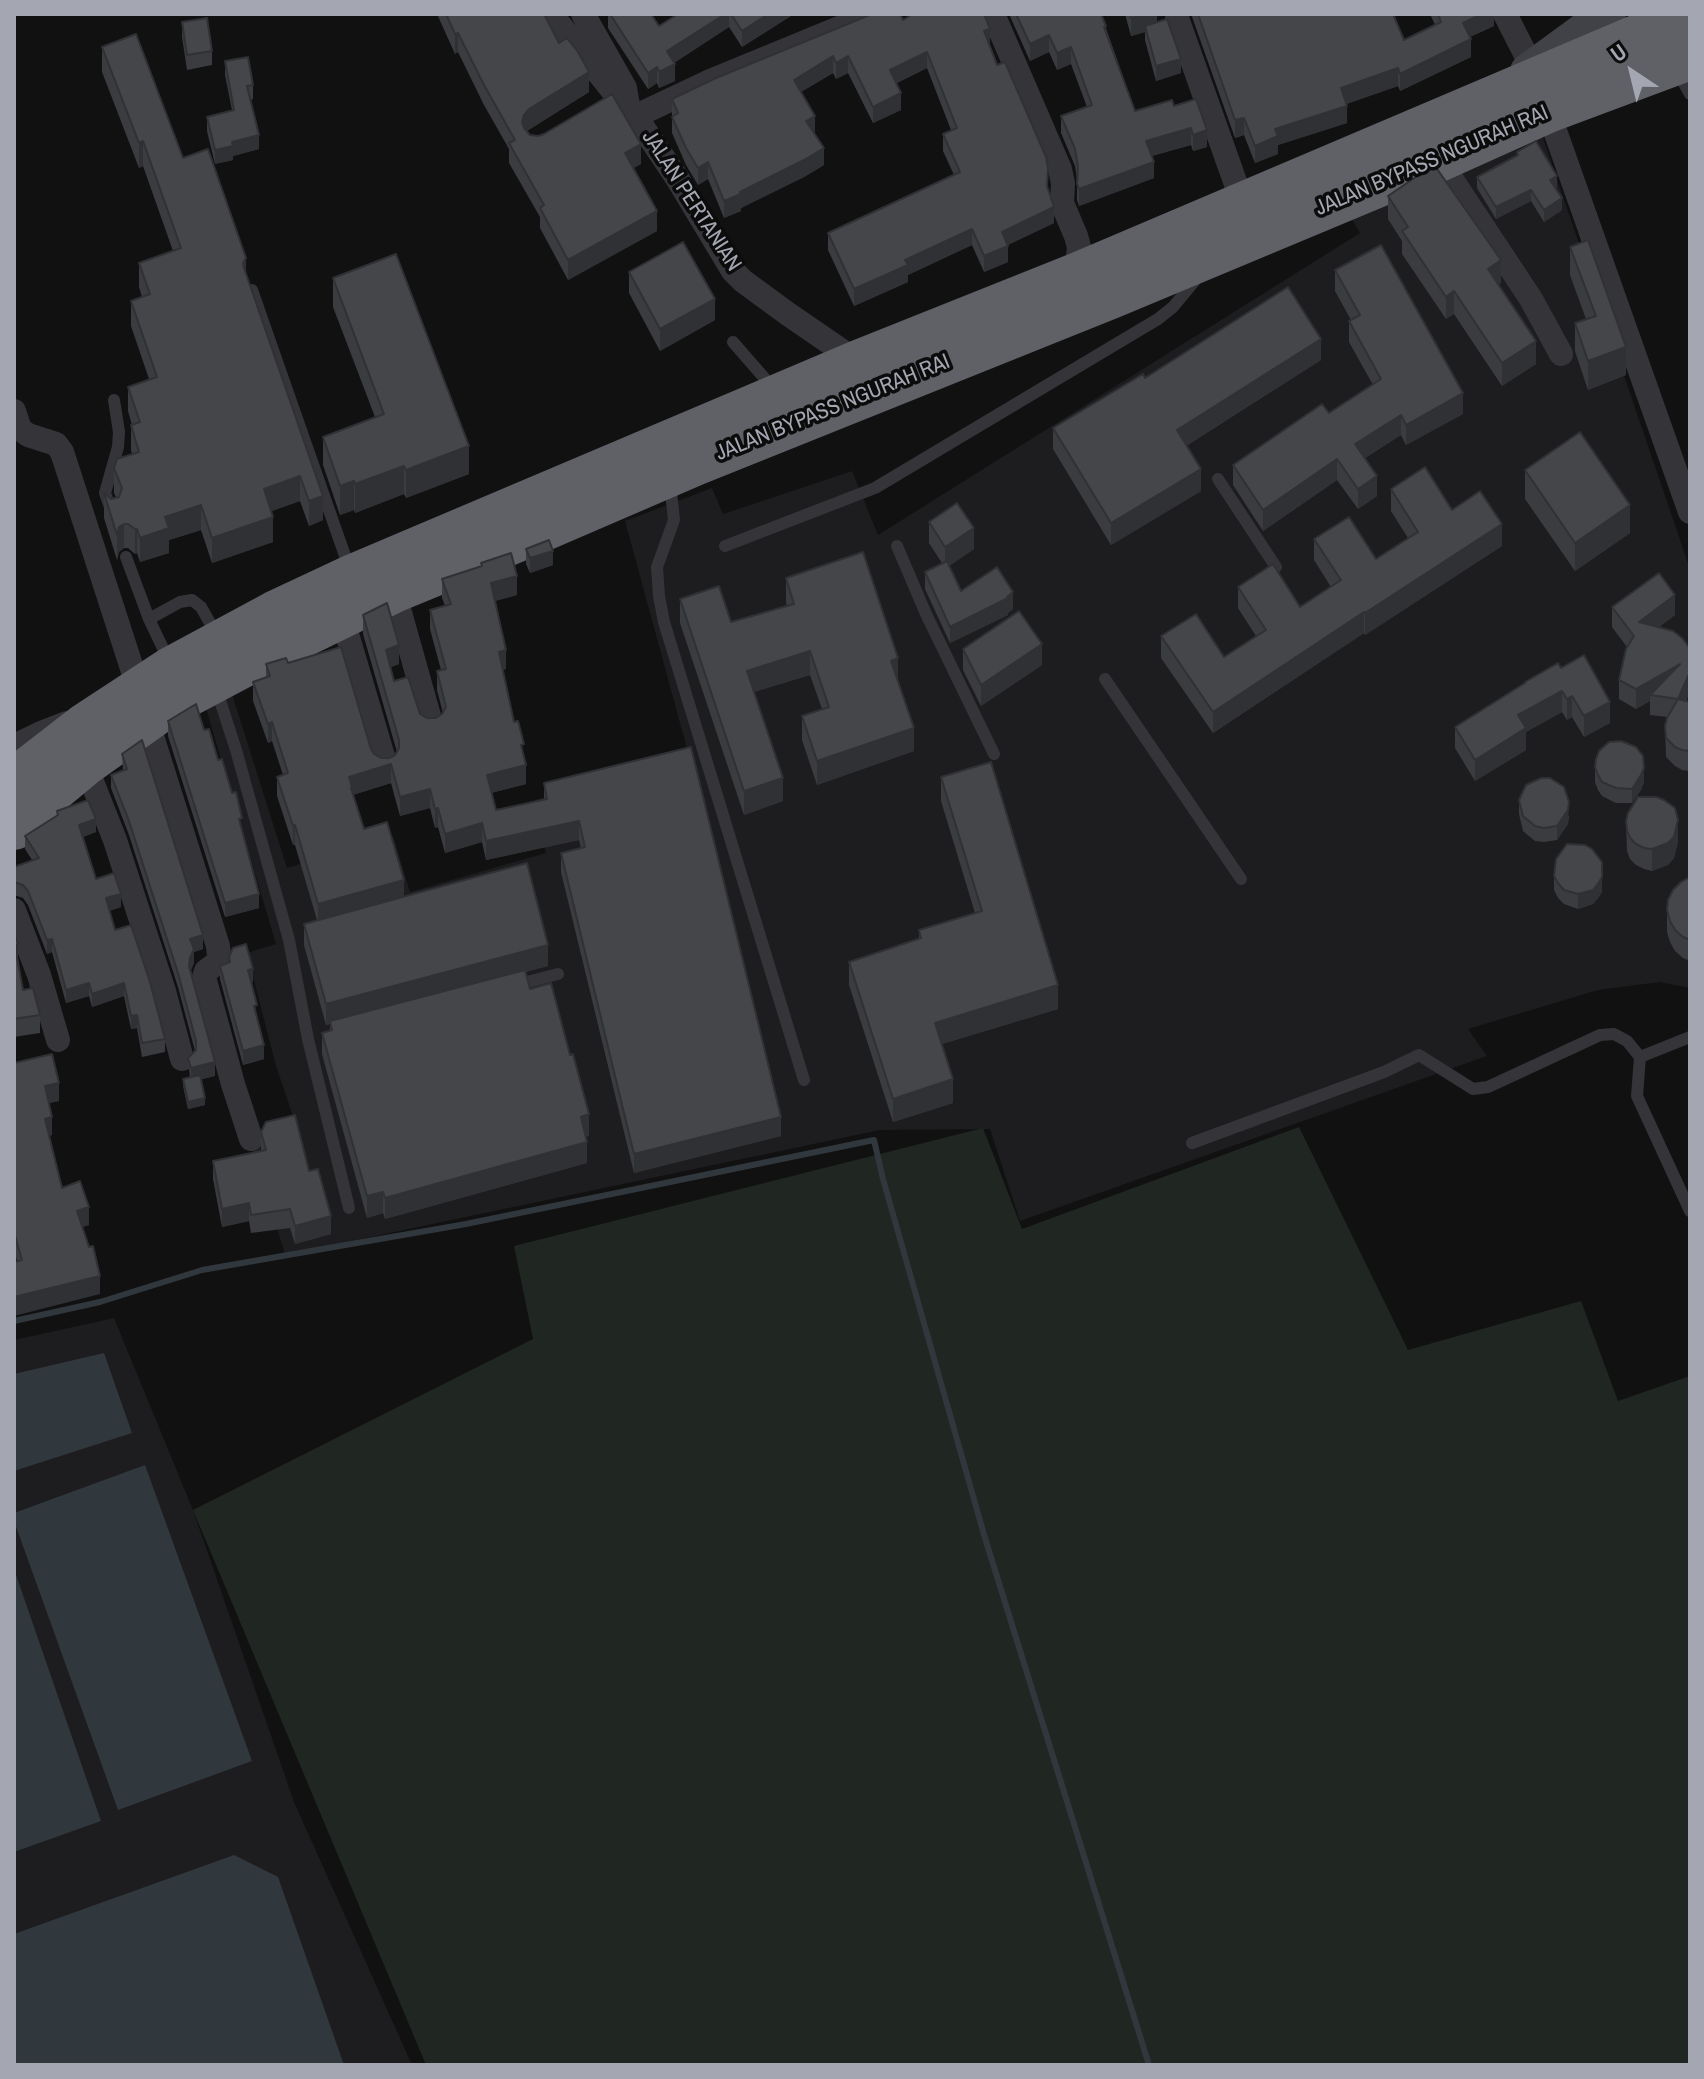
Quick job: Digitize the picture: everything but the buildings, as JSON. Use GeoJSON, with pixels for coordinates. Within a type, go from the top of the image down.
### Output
{"type":"FeatureCollection","features":[{"type":"Feature","properties":{"kind":"highway","name":"JALAN BYPASS NGURAH RAI"},"geometry":{"type":"LineString","coordinates":[[347,596],[394,591],[668,476],[888,362],[1076,275],[1243,204],[1516,81],[1690,14]]}},
{"type":"Feature","properties":{"kind":"highway","name":"JALAN BYPASS NGURAH RAI"},"geometry":{"type":"LineString","coordinates":[[14,780],[85,744],[153,692],[347,596],[780,395],[1218,252],[1548,111],[1685,72]]}},
{"type":"Feature","properties":{"kind":"highway","name":"JALAN BYPASS NGURAH RAI"},"geometry":{"type":"LineString","coordinates":[[153,692],[165,707],[217,661]]}},
{"type":"Feature","properties":{"kind":"highway","name":"JALAN BYPASS NGURAH RAI"},"geometry":{"type":"LineString","coordinates":[[14,828],[55,789],[85,744]]}},
{"type":"Feature","properties":{"kind":"main road"},"geometry":{"type":"LineString","coordinates":[[1516,81],[1609,14]]}},
{"type":"Feature","properties":{"kind":"street"},"geometry":{"type":"LineString","coordinates":[[551,14],[621,101],[736,69],[873,14]]}},
{"type":"Feature","properties":{"kind":"street","name":"JALAN PERTANIAN"},"geometry":{"type":"LineString","coordinates":[[583,14],[598,40],[621,101],[709,229],[733,271],[788,314],[888,362]]}},
{"type":"Feature","properties":{"kind":"street"},"geometry":{"type":"LineString","coordinates":[[993,14],[1060,169],[1062,203],[1079,247],[1076,275]]}},
{"type":"Feature","properties":{"kind":"street"},"geometry":{"type":"LineString","coordinates":[[1505,14],[1516,81]]}},
{"type":"Feature","properties":{"kind":"street"},"geometry":{"type":"LineString","coordinates":[[1177,18],[1243,204]]}},
{"type":"Feature","properties":{"kind":"street"},"geometry":{"type":"LineString","coordinates":[[1548,111],[1690,512]]}},
{"type":"Feature","properties":{"kind":"street"},"geometry":{"type":"LineString","coordinates":[[1439,160],[1531,299],[1561,354]]}},
{"type":"Feature","properties":{"kind":"street"},"geometry":{"type":"LineString","coordinates":[[14,411],[20,429],[28,435],[56,444],[62,452],[153,692],[218,946],[217,963],[206,971],[204,977],[251,1139]]}},
{"type":"Feature","properties":{"kind":"street"},"geometry":{"type":"LineString","coordinates":[[394,591],[431,723]]}},
{"type":"Feature","properties":{"kind":"street"},"geometry":{"type":"LineString","coordinates":[[347,596],[385,763]]}},
{"type":"Feature","properties":{"kind":"street"},"geometry":{"type":"LineString","coordinates":[[14,746],[65,723],[85,744],[164,991],[182,1059]]}},
{"type":"Feature","properties":{"kind":"street"},"geometry":{"type":"LineString","coordinates":[[14,910],[39,975],[58,1040]]}},
{"type":"Feature","properties":{"kind":"lane"},"geometry":{"type":"LineString","coordinates":[[725,546],[875,488],[925,459],[1158,319],[1173,307],[1218,252]]}},
{"type":"Feature","properties":{"kind":"lane"},"geometry":{"type":"LineString","coordinates":[[252,290],[347,596]]}},
{"type":"Feature","properties":{"kind":"lane"},"geometry":{"type":"LineString","coordinates":[[733,342],[780,395]]}},
{"type":"Feature","properties":{"kind":"lane"},"geometry":{"type":"LineString","coordinates":[[113,515],[105,493],[118,447],[114,400]]}},
{"type":"Feature","properties":{"kind":"lane"},"geometry":{"type":"LineString","coordinates":[[668,476],[674,520],[657,567],[664,622],[804,1080]]}},
{"type":"Feature","properties":{"kind":"lane"},"geometry":{"type":"LineString","coordinates":[[1218,479],[1276,567]]}},
{"type":"Feature","properties":{"kind":"lane"},"geometry":{"type":"LineString","coordinates":[[897,546],[926,614],[994,754]]}},
{"type":"Feature","properties":{"kind":"lane"},"geometry":{"type":"LineString","coordinates":[[126,557],[149,619],[153,692]]}},
{"type":"Feature","properties":{"kind":"lane"},"geometry":{"type":"LineString","coordinates":[[149,619],[180,602],[192,600],[201,607],[217,661],[236,750],[289,940],[308,1039],[349,1208]]}},
{"type":"Feature","properties":{"kind":"lane"},"geometry":{"type":"LineString","coordinates":[[1105,679],[1241,879]]}},
{"type":"Feature","properties":{"kind":"lane"},"geometry":{"type":"LineString","coordinates":[[289,940],[304,936]]}},
{"type":"Feature","properties":{"kind":"lane"},"geometry":{"type":"LineString","coordinates":[[500,989],[558,974]]}},
{"type":"Feature","properties":{"kind":"lane"},"geometry":{"type":"LineString","coordinates":[[1192,1143],[1384,1072],[1419,1055],[1473,1089],[1488,1087],[1600,1035],[1614,1034],[1627,1041],[1640,1057],[1637,1096],[1690,1211]]}},
{"type":"Feature","properties":{"kind":"lane"},"geometry":{"type":"LineString","coordinates":[[308,1039],[323,1035]]}},
{"type":"Feature","properties":{"kind":"lane"},"geometry":{"type":"LineString","coordinates":[[1640,1057],[1690,1037]]}},
{"type":"Feature","properties":{"kind":"shaded area"},"geometry":{"type":"Polygon","coordinates":[[[1542,135],[1690,569],[1690,988],[1660,982],[1598,990],[1468,1029],[1487,1056],[1020,1221],[990,1129],[880,1130],[285,1255],[251,1142],[297,1128],[276,1066],[247,953],[276,944],[205,705],[231,691],[287,868],[393,836],[410,892],[546,853],[535,800],[689,756],[625,521],[712,488],[723,514],[852,471],[878,535],[1360,233],[1348,213],[1542,135]]]}},
{"type":"Feature","properties":{"kind":"shaded area"},"geometry":{"type":"Polygon","coordinates":[[[1299,1127],[1408,1350],[1581,1301],[1618,1401],[1690,1376],[1690,2065],[426,2065],[193,1510],[533,1339],[514,1246],[983,1128],[1022,1229],[1299,1127]]]}},
{"type":"Feature","properties":{"kind":"shaded area"},"geometry":{"type":"Polygon","coordinates":[[[114,1318],[193,1510],[294,1802],[412,2065],[14,2065],[14,1340],[114,1318]]]}},
{"type":"Feature","properties":{"kind":"shaded area"},"geometry":{"type":"Polygon","coordinates":[[[104,1353],[132,1433],[14,1471],[14,1374],[104,1353]]]}},
{"type":"Feature","properties":{"kind":"shaded area"},"geometry":{"type":"Polygon","coordinates":[[[145,1465],[252,1761],[118,1810],[14,1521],[14,1513],[145,1465]]]}},
{"type":"Feature","properties":{"kind":"shaded area"},"geometry":{"type":"Polygon","coordinates":[[[14,1569],[101,1821],[14,1852],[14,1569]]]}},
{"type":"Feature","properties":{"kind":"shaded area"},"geometry":{"type":"Polygon","coordinates":[[[234,1855],[278,1877],[344,2065],[14,2065],[14,1934],[234,1855]]]}},
{"type":"Feature","properties":{"kind":"waterway"},"geometry":{"type":"LineString","coordinates":[[14,1321],[100,1302],[202,1270],[466,1224],[874,1140],[985,1538],[1149,2065]]}}]}
